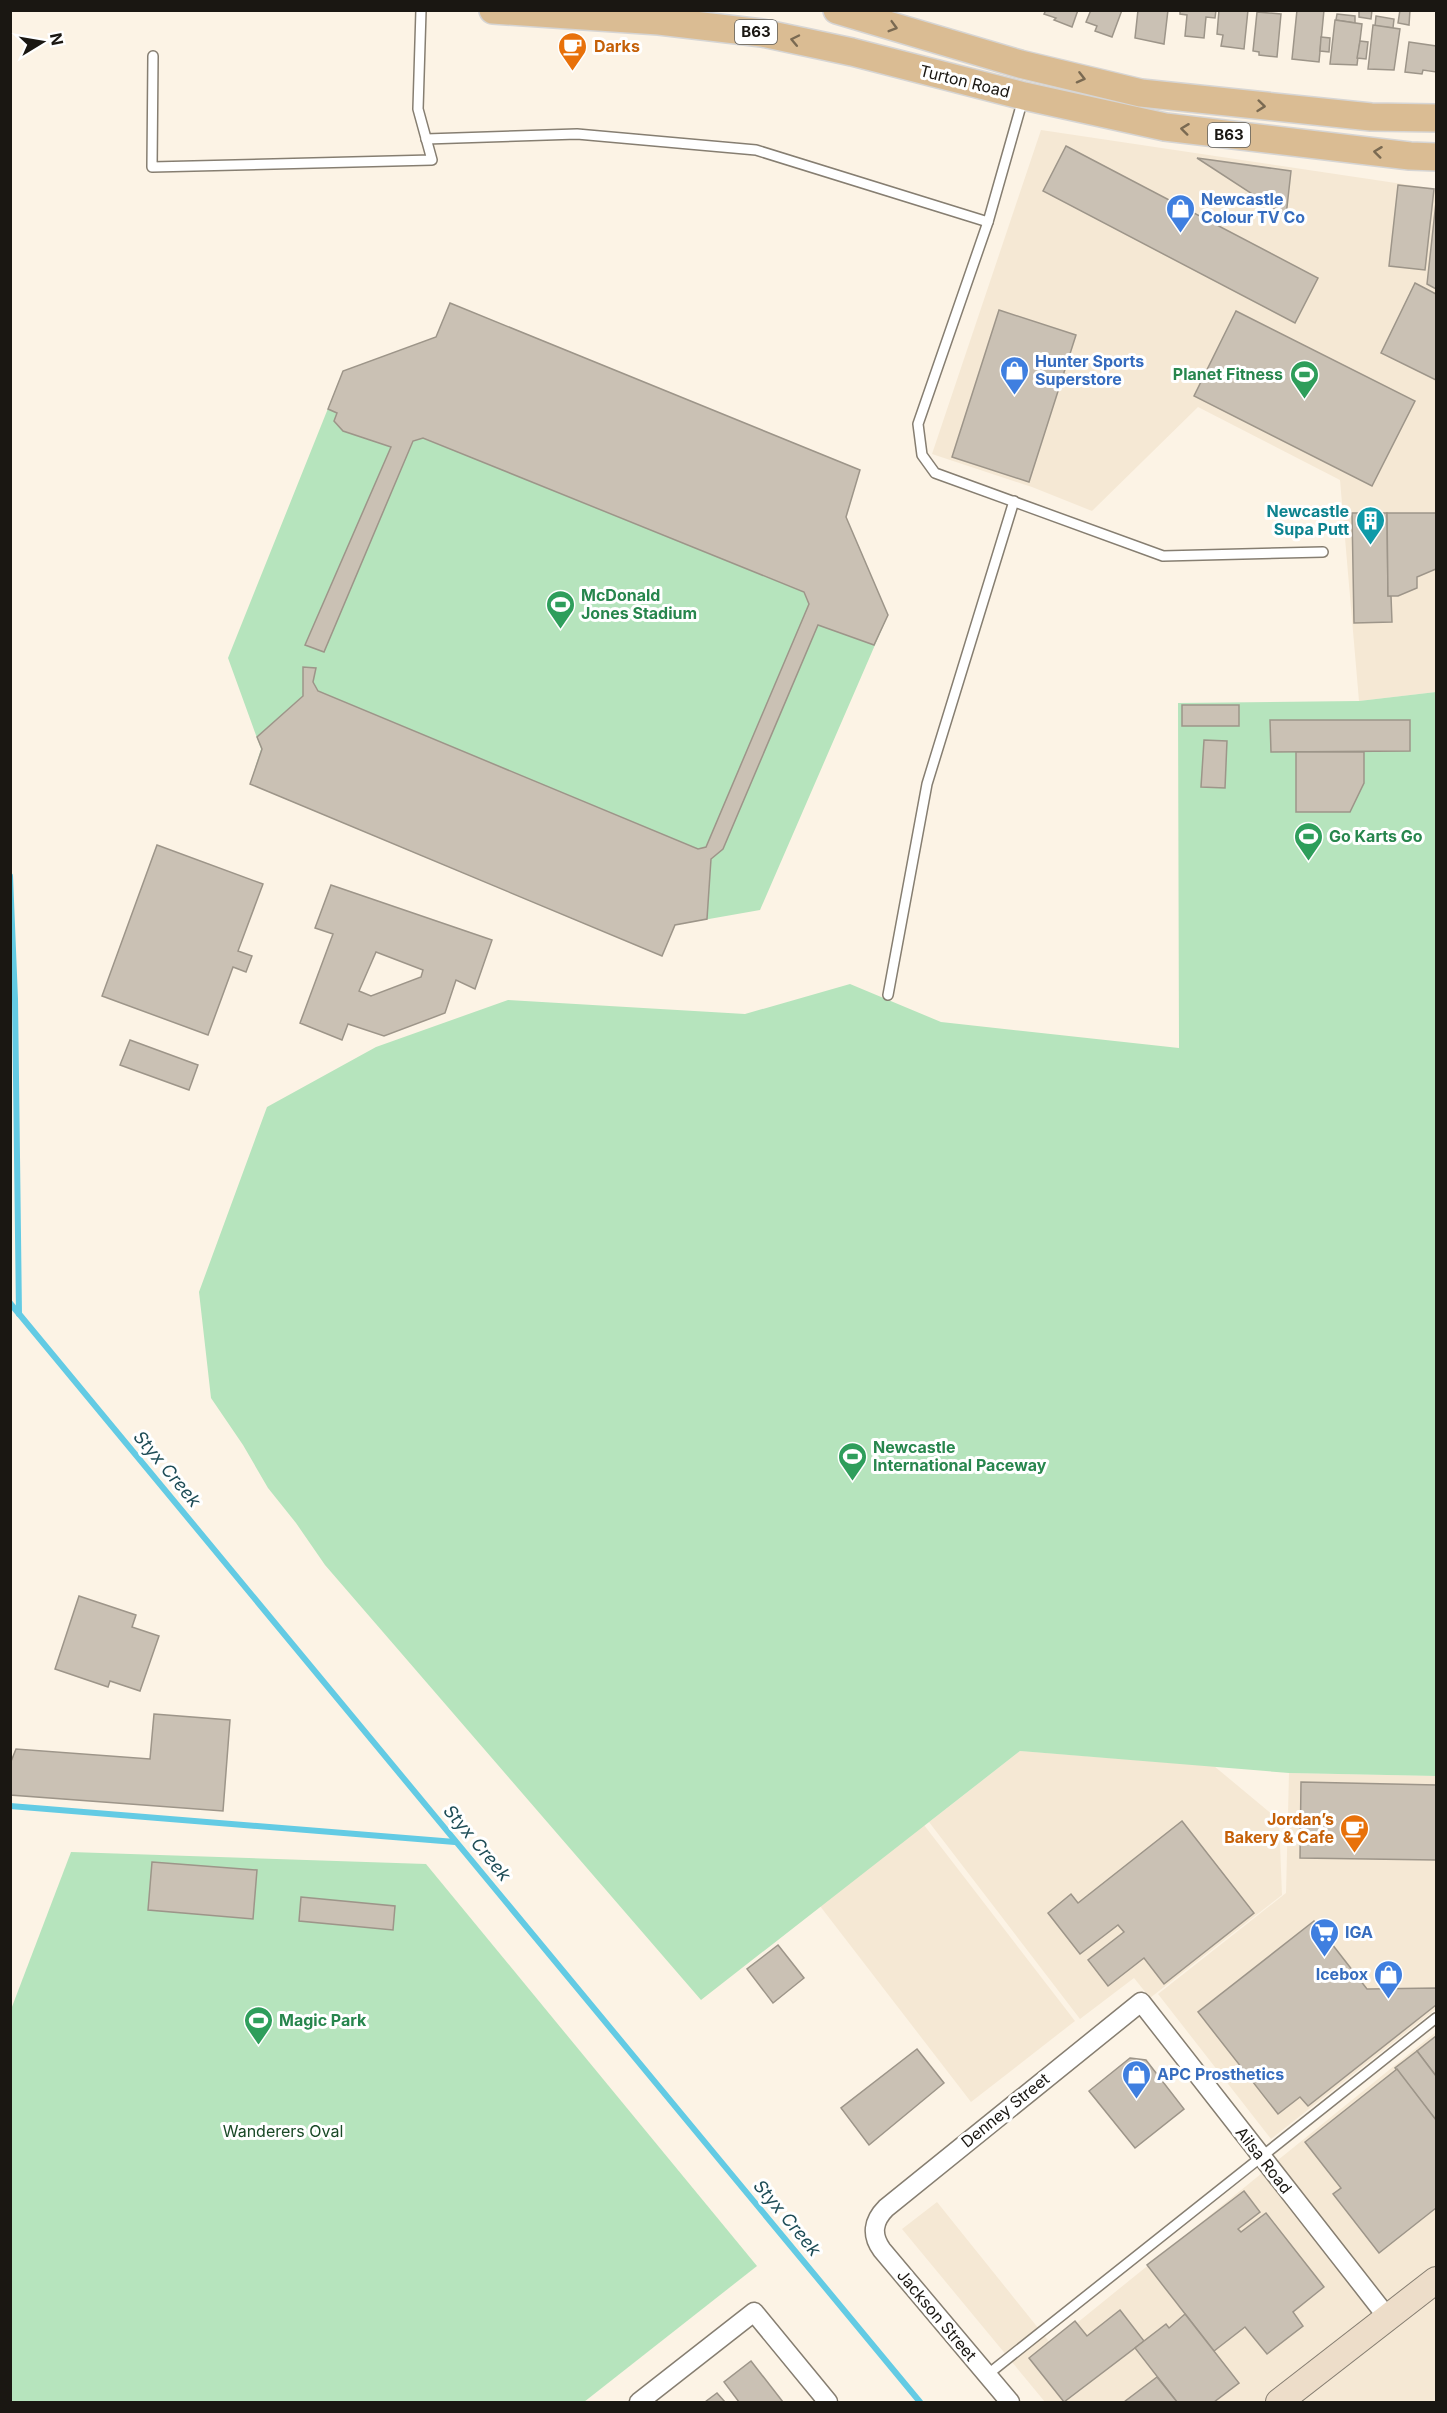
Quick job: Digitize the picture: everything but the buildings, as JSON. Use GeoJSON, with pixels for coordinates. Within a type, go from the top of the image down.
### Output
{"type":"FeatureCollection","features":[{"type":"Feature","properties":{"kind":"main road","name":"Turton Road"},"geometry":{"type":"LineString","coordinates":[[493,10],[660,16],[762,33],[852,52],[1024,96],[1165,127],[1399,155],[1437,157]]}},
{"type":"Feature","properties":{"kind":"main road","name":"Turton Road"},"geometry":{"type":"LineString","coordinates":[[837,10],[1020,64],[1141,93],[1371,117],[1437,118]]}},
{"type":"Feature","properties":{"kind":"street","name":"Ailsa Road"},"geometry":{"type":"LineString","coordinates":[[1141,2002],[1388,2318]]}},
{"type":"Feature","properties":{"kind":"street","name":"Denney Street"},"geometry":{"type":"LineString","coordinates":[[875,2224],[886,2208],[1141,2002]]}},
{"type":"Feature","properties":{"kind":"street","name":"Jackson Street"},"geometry":{"type":"LineString","coordinates":[[875,2224],[875,2238],[882,2250],[1010,2403]]}},
{"type":"Feature","properties":{"kind":"street"},"geometry":{"type":"LineString","coordinates":[[1279,2403],[1437,2280]]}},
{"type":"Feature","properties":{"kind":"street"},"geometry":{"type":"LineString","coordinates":[[639,2403],[754,2312],[828,2403]]}},
{"type":"Feature","properties":{"kind":"lane"},"geometry":{"type":"LineString","coordinates":[[153,56],[152,167],[432,160],[418,110],[421,10]]}},
{"type":"Feature","properties":{"kind":"lane"},"geometry":{"type":"LineString","coordinates":[[1024,96],[988,222],[918,424],[922,455],[935,473],[1163,556],[1323,552]]}},
{"type":"Feature","properties":{"kind":"lane"},"geometry":{"type":"LineString","coordinates":[[426,139],[577,134],[748,149],[988,222]]}},
{"type":"Feature","properties":{"kind":"lane"},"geometry":{"type":"LineString","coordinates":[[888,995],[927,784],[1014,501]]}},
{"type":"Feature","properties":{"kind":"lane"},"geometry":{"type":"LineString","coordinates":[[987,2375],[1437,2018]]}},
{"type":"Feature","properties":{"kind":"shaded area"},"geometry":{"type":"Polygon","coordinates":[[[1041,130],[1436,189],[1436,692],[1359,701],[1340,480],[1198,407],[1092,511],[1032,487],[932,454],[1041,130]]]}},
{"type":"Feature","properties":{"kind":"shaded area"},"geometry":{"type":"Polygon","coordinates":[[[1020,1751],[1214,1766],[1279,1820],[1282,1895],[1150,1998],[1134,1978],[1080,2019],[929,1822],[1020,1751]]]}},
{"type":"Feature","properties":{"kind":"shaded area"},"geometry":{"type":"Polygon","coordinates":[[[1289,1773],[1436,1776],[1436,2009],[1271,2139],[1158,1994],[1286,1893],[1289,1773]]]}},
{"type":"Feature","properties":{"kind":"shaded area"},"geometry":{"type":"Polygon","coordinates":[[[924,1825],[1075,2021],[971,2102],[820,1906],[924,1825]]]}},
{"type":"Feature","properties":{"kind":"shaded area"},"geometry":{"type":"Polygon","coordinates":[[[1436,2032],[1436,2402],[1045,2402],[902,2229],[937,2202],[1051,2344],[1436,2032]]]}},
{"type":"Feature","properties":{"kind":"green space","name":"McDonald Jones Stadium"},"geometry":{"type":"Polygon","coordinates":[[[450,303],[860,470],[846,517],[888,615],[760,910],[675,925],[662,956],[250,784],[261,749],[228,658],[343,371],[436,337],[450,303]]]}},
{"type":"Feature","properties":{"kind":"green space","name":"Newcastle International Paceway"},"geometry":{"type":"Polygon","coordinates":[[[1436,692],[1436,1776],[1289,1773],[1020,1751],[701,2000],[325,1565],[268,1488],[243,1445],[211,1398],[199,1292],[267,1107],[376,1047],[508,1000],[745,1014],[850,984],[941,1022],[1179,1048],[1178,703],[1359,701],[1436,692]]]}},
{"type":"Feature","properties":{"kind":"green space","name":"Wanderers Oval"},"geometry":{"type":"Polygon","coordinates":[[[71,1852],[426,1864],[757,2266],[584,2402],[11,2402],[10,2012],[71,1852]]]}},
{"type":"Feature","properties":{"kind":"waterway"},"geometry":{"type":"LineString","coordinates":[[10,876],[15,999],[19,1314]]}},
{"type":"Feature","properties":{"kind":"waterway","name":"Styx Creek"},"geometry":{"type":"LineString","coordinates":[[10,1303],[920,2402]]}},
{"type":"Feature","properties":{"kind":"waterway"},"geometry":{"type":"LineString","coordinates":[[10,1806],[455,1842]]}},
{"type":"Feature","properties":{"kind":"place","name":"Darks"},"geometry":{"type":"Point","coordinates":[573,72]}},
{"type":"Feature","properties":{"kind":"place","name":"Newcastle Colour TV Co"},"geometry":{"type":"Point","coordinates":[1180,234]}},
{"type":"Feature","properties":{"kind":"place","name":"Hunter Sports Superstore"},"geometry":{"type":"Point","coordinates":[1014,396]}},
{"type":"Feature","properties":{"kind":"place","name":"Planet Fitness"},"geometry":{"type":"Point","coordinates":[1304,400]}},
{"type":"Feature","properties":{"kind":"place","name":"Newcastle Supa Putt"},"geometry":{"type":"Point","coordinates":[1370,546]}},
{"type":"Feature","properties":{"kind":"place","name":"McDonald Jones Stadium"},"geometry":{"type":"Point","coordinates":[560,630]}},
{"type":"Feature","properties":{"kind":"place","name":"Go Karts Go"},"geometry":{"type":"Point","coordinates":[1308,862]}},
{"type":"Feature","properties":{"kind":"place","name":"Newcastle International Paceway"},"geometry":{"type":"Point","coordinates":[852,1482]}},
{"type":"Feature","properties":{"kind":"place","name":"Jordan’s Bakery & Cafe"},"geometry":{"type":"Point","coordinates":[1355,1854]}},
{"type":"Feature","properties":{"kind":"place","name":"IGA"},"geometry":{"type":"Point","coordinates":[1324,1958]}},
{"type":"Feature","properties":{"kind":"place","name":"Icebox"},"geometry":{"type":"Point","coordinates":[1389,2000]}},
{"type":"Feature","properties":{"kind":"place","name":"Magic Park"},"geometry":{"type":"Point","coordinates":[258,2046]}},
{"type":"Feature","properties":{"kind":"place","name":"APC Prosthetics"},"geometry":{"type":"Point","coordinates":[1136,2100]}}]}
